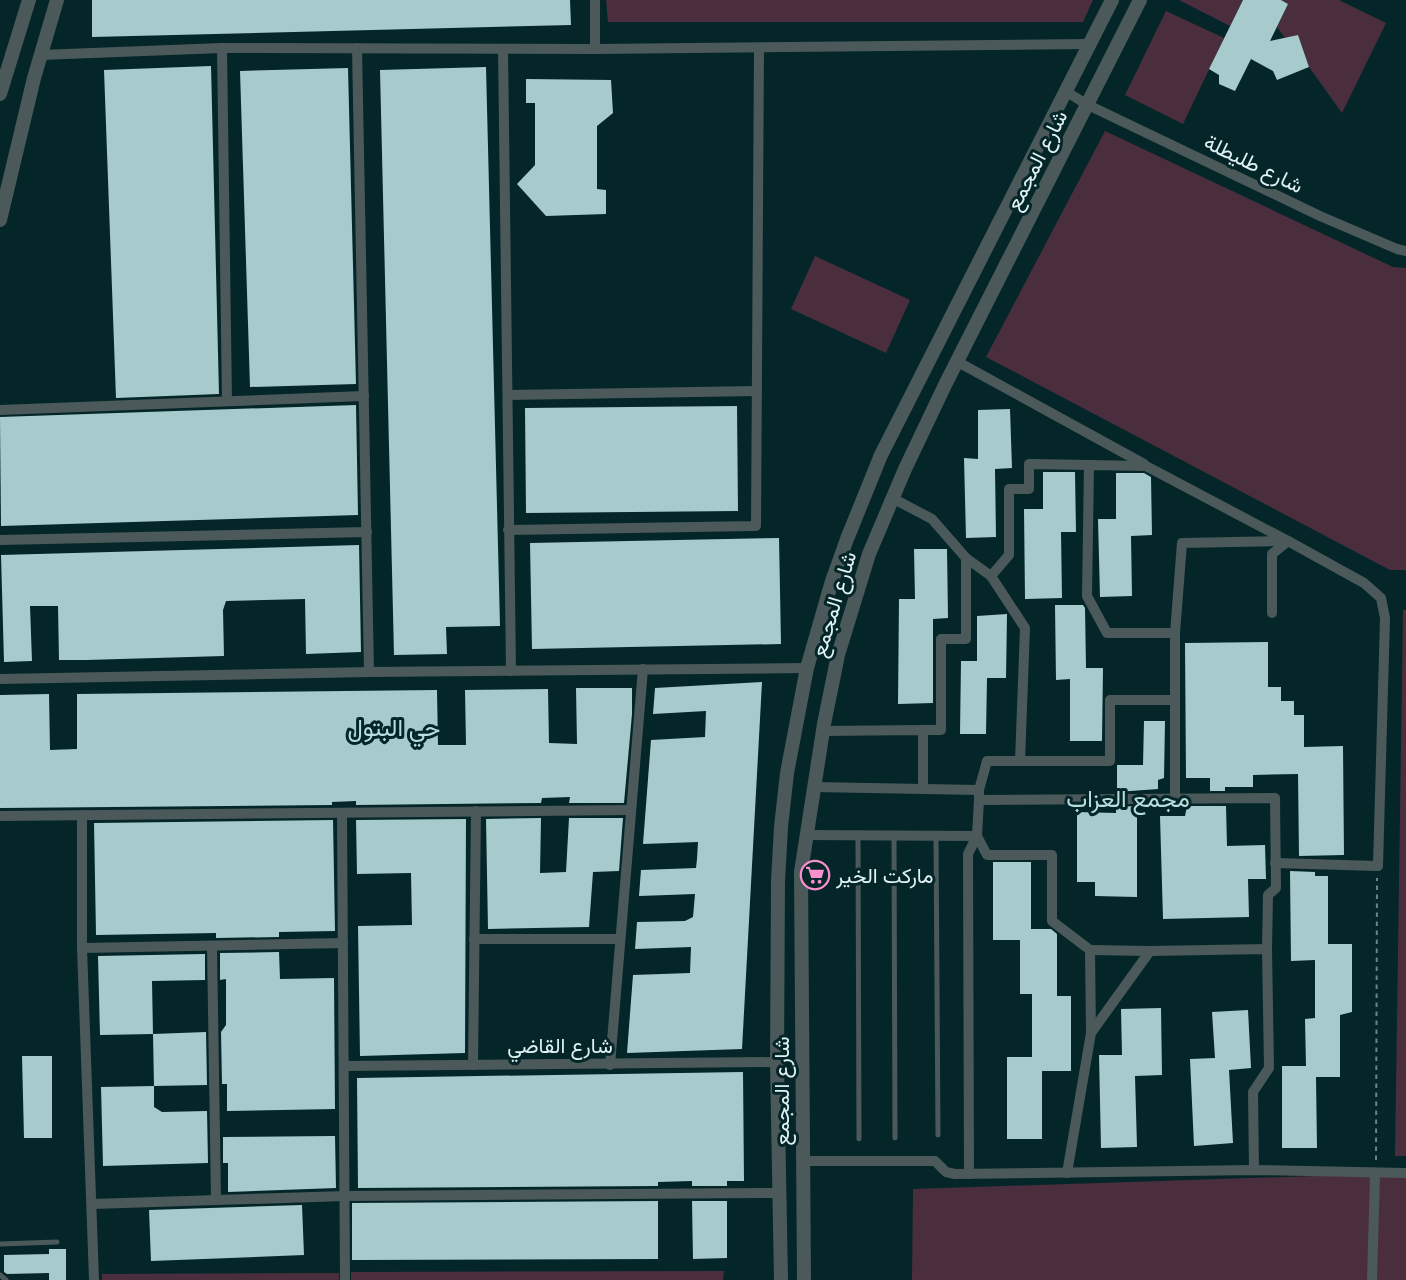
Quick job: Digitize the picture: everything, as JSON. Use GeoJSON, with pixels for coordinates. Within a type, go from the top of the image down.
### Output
{"type":"FeatureCollection","features":[{"type":"Feature","properties":{"kind":"street"},"geometry":{"type":"LineString","coordinates":[[0,94],[29,0]]}},
{"type":"Feature","properties":{"kind":"street"},"geometry":{"type":"LineString","coordinates":[[0,220],[40,56],[57,0]]}},
{"type":"Feature","properties":{"kind":"street"},"geometry":{"type":"LineString","coordinates":[[594,0],[595,49]]}},
{"type":"Feature","properties":{"kind":"street","name":"شارع المجمع"},"geometry":{"type":"LineString","coordinates":[[781,1280],[777,894],[787,773],[807,668],[847,539],[882,455],[1112,0]]}},
{"type":"Feature","properties":{"kind":"street","name":"شارع المجمع"},"geometry":{"type":"LineString","coordinates":[[804,1280],[801,872],[822,731],[847,621],[869,554],[924,427],[1140,0]]}},
{"type":"Feature","properties":{"kind":"street"},"geometry":{"type":"LineString","coordinates":[[40,56],[222,48],[595,49],[1089,44]]}},
{"type":"Feature","properties":{"kind":"street"},"geometry":{"type":"LineString","coordinates":[[222,48],[226,401]]}},
{"type":"Feature","properties":{"kind":"street"},"geometry":{"type":"LineString","coordinates":[[357,48],[369,672]]}},
{"type":"Feature","properties":{"kind":"street"},"geometry":{"type":"LineString","coordinates":[[508,530],[756,526],[759,48]]}},
{"type":"Feature","properties":{"kind":"street"},"geometry":{"type":"LineString","coordinates":[[503,49],[511,671]]}},
{"type":"Feature","properties":{"kind":"street","name":"شارع طليطلة"},"geometry":{"type":"LineString","coordinates":[[1065,91],[1088,105],[1320,216],[1406,251]]}},
{"type":"Feature","properties":{"kind":"street"},"geometry":{"type":"LineString","coordinates":[[958,362],[1364,583],[1381,598],[1385,618],[1377,866],[1275,863]]}},
{"type":"Feature","properties":{"kind":"street"},"geometry":{"type":"LineString","coordinates":[[508,395],[757,391]]}},
{"type":"Feature","properties":{"kind":"street"},"geometry":{"type":"LineString","coordinates":[[0,410],[364,396]]}},
{"type":"Feature","properties":{"kind":"street"},"geometry":{"type":"LineString","coordinates":[[991,576],[1009,555],[1009,489],[1029,489],[1029,464],[1146,466]]}},
{"type":"Feature","properties":{"kind":"street"},"geometry":{"type":"LineString","coordinates":[[1089,465],[1087,596],[1107,633],[1175,633]]}},
{"type":"Feature","properties":{"kind":"street"},"geometry":{"type":"LineString","coordinates":[[892,498],[932,519],[966,558],[991,576],[1024,628],[1020,761]]}},
{"type":"Feature","properties":{"kind":"street"},"geometry":{"type":"LineString","coordinates":[[0,540],[367,532]]}},
{"type":"Feature","properties":{"kind":"street"},"geometry":{"type":"LineString","coordinates":[[1175,798],[1175,633],[1182,543],[1288,541]]}},
{"type":"Feature","properties":{"kind":"street"},"geometry":{"type":"LineString","coordinates":[[1272,613],[1272,555],[1288,541]]}},
{"type":"Feature","properties":{"kind":"street"},"geometry":{"type":"LineString","coordinates":[[822,731],[941,730],[941,639],[966,639],[966,558]]}},
{"type":"Feature","properties":{"kind":"street"},"geometry":{"type":"LineString","coordinates":[[0,679],[369,672],[807,668]]}},
{"type":"Feature","properties":{"kind":"street"},"geometry":{"type":"LineString","coordinates":[[610,1065],[643,669]]}},
{"type":"Feature","properties":{"kind":"street"},"geometry":{"type":"LineString","coordinates":[[969,1174],[968,854],[977,836],[979,795],[987,761],[1110,761],[1110,700],[1175,700]]}},
{"type":"Feature","properties":{"kind":"street"},"geometry":{"type":"LineString","coordinates":[[923,730],[923,789]]}},
{"type":"Feature","properties":{"kind":"street"},"geometry":{"type":"LineString","coordinates":[[814,787],[923,789],[979,795],[1275,798],[1276,888],[1268,895],[1269,1068],[1253,1092],[1254,1170]]}},
{"type":"Feature","properties":{"kind":"street"},"geometry":{"type":"LineString","coordinates":[[0,816],[631,810]]}},
{"type":"Feature","properties":{"kind":"street"},"geometry":{"type":"LineString","coordinates":[[473,1065],[476,812]]}},
{"type":"Feature","properties":{"kind":"street"},"geometry":{"type":"LineString","coordinates":[[342,813],[345,1280]]}},
{"type":"Feature","properties":{"kind":"street"},"geometry":{"type":"LineString","coordinates":[[82,815],[82,948],[94,1280]]}},
{"type":"Feature","properties":{"kind":"street"},"geometry":{"type":"LineString","coordinates":[[806,836],[977,836]]}},
{"type":"Feature","properties":{"kind":"street"},"geometry":{"type":"LineString","coordinates":[[977,836],[987,855],[1052,855],[1052,921],[1090,950],[1267,949]]}},
{"type":"Feature","properties":{"kind":"street"},"geometry":{"type":"LineString","coordinates":[[779,850],[782,860],[789,863],[796,862],[804,853]]}},
{"type":"Feature","properties":{"kind":"street"},"geometry":{"type":"LineString","coordinates":[[777,894],[782,885],[792,881],[798,884],[802,893]]}},
{"type":"Feature","properties":{"kind":"street"},"geometry":{"type":"LineString","coordinates":[[474,939],[620,939]]}},
{"type":"Feature","properties":{"kind":"street"},"geometry":{"type":"LineString","coordinates":[[82,948],[343,943]]}},
{"type":"Feature","properties":{"kind":"street"},"geometry":{"type":"LineString","coordinates":[[212,946],[216,1200]]}},
{"type":"Feature","properties":{"kind":"street"},"geometry":{"type":"LineString","coordinates":[[1067,1173],[1091,1033],[1090,950]]}},
{"type":"Feature","properties":{"kind":"street"},"geometry":{"type":"LineString","coordinates":[[1091,1033],[1150,951]]}},
{"type":"Feature","properties":{"kind":"street","name":"شارع القاضي"},"geometry":{"type":"LineString","coordinates":[[344,1066],[777,1062]]}},
{"type":"Feature","properties":{"kind":"street"},"geometry":{"type":"LineString","coordinates":[[778,1086],[783,1101],[786,1132],[789,1134],[797,1132],[802,1111]]}},
{"type":"Feature","properties":{"kind":"street"},"geometry":{"type":"LineString","coordinates":[[802,1161],[936,1161],[946,1172],[969,1174],[1254,1170],[1406,1173]]}},
{"type":"Feature","properties":{"kind":"street"},"geometry":{"type":"LineString","coordinates":[[1372,1280],[1376,1174]]}},
{"type":"Feature","properties":{"kind":"street"},"geometry":{"type":"LineString","coordinates":[[92,1204],[345,1196],[779,1193]]}},
{"type":"Feature","properties":{"kind":"lane"},"geometry":{"type":"LineString","coordinates":[[858,836],[860,1139]]}},
{"type":"Feature","properties":{"kind":"lane"},"geometry":{"type":"LineString","coordinates":[[894,836],[896,1138]]}},
{"type":"Feature","properties":{"kind":"lane"},"geometry":{"type":"LineString","coordinates":[[936,836],[938,1135]]}},
{"type":"Feature","properties":{"kind":"lane"},"geometry":{"type":"LineString","coordinates":[[0,1244],[57,1242]]}},
{"type":"Feature","properties":{"kind":"lane"},"geometry":{"type":"LineString","coordinates":[[0,1275],[6,1280]]}},
{"type":"Feature","properties":{"kind":"path"},"geometry":{"type":"LineString","coordinates":[[1376,1174],[1377,866]]}},
{"type":"Feature","properties":{"kind":"shaded area"},"geometry":{"type":"Polygon","coordinates":[[[606,0],[1093,0],[1083,22],[608,22],[606,0]]]}},
{"type":"Feature","properties":{"kind":"shaded area"},"geometry":{"type":"Polygon","coordinates":[[[1179,0],[1243,0],[1230,26],[1179,0]]]}},
{"type":"Feature","properties":{"kind":"shaded area"},"geometry":{"type":"Polygon","coordinates":[[[1281,0],[1339,0],[1386,23],[1342,113],[1309,67],[1298,35],[1285,38],[1277,27],[1288,4],[1281,0]]]}},
{"type":"Feature","properties":{"kind":"shaded area"},"geometry":{"type":"Polygon","coordinates":[[[1166,11],[1224,38],[1183,124],[1125,95],[1166,11]]]}},
{"type":"Feature","properties":{"kind":"shaded area"},"geometry":{"type":"Polygon","coordinates":[[[1105,131],[1393,267],[1406,268],[1406,570],[1390,570],[986,357],[1105,131]]]}},
{"type":"Feature","properties":{"kind":"shaded area"},"geometry":{"type":"Polygon","coordinates":[[[815,256],[910,300],[886,353],[791,309],[815,256]]]}},
{"type":"Feature","properties":{"kind":"shaded area"},"geometry":{"type":"Polygon","coordinates":[[[1403,610],[1406,610],[1406,1156],[1395,1156],[1403,610]]]}},
{"type":"Feature","properties":{"kind":"shaded area"},"geometry":{"type":"Polygon","coordinates":[[[1406,1173],[1406,1280],[912,1280],[913,1189],[1406,1173]]]}},
{"type":"Feature","properties":{"kind":"shaded area"},"geometry":{"type":"Polygon","coordinates":[[[724,1271],[723,1280],[351,1280],[351,1272],[724,1271]]]}},
{"type":"Feature","properties":{"kind":"shaded area"},"geometry":{"type":"Polygon","coordinates":[[[339,1273],[339,1280],[102,1280],[102,1274],[339,1273]]]}},
{"type":"Feature","properties":{"kind":"building"},"geometry":{"type":"Polygon","coordinates":[[[92,0],[570,0],[571,25],[92,37],[92,0]]]}},
{"type":"Feature","properties":{"kind":"building"},"geometry":{"type":"Polygon","coordinates":[[[1243,0],[1281,0],[1288,4],[1270,41],[1298,35],[1309,67],[1277,80],[1273,71],[1251,59],[1235,91],[1219,84],[1219,75],[1209,69],[1243,0]]]}},
{"type":"Feature","properties":{"kind":"building"},"geometry":{"type":"Polygon","coordinates":[[[211,66],[219,394],[116,398],[104,70],[211,66]]]}},
{"type":"Feature","properties":{"kind":"building"},"geometry":{"type":"Polygon","coordinates":[[[486,67],[500,626],[446,627],[447,654],[394,655],[380,70],[486,67]]]}},
{"type":"Feature","properties":{"kind":"building"},"geometry":{"type":"Polygon","coordinates":[[[348,68],[356,384],[250,387],[240,71],[348,68]]]}},
{"type":"Feature","properties":{"kind":"building"},"geometry":{"type":"Polygon","coordinates":[[[526,79],[611,80],[613,113],[597,126],[597,189],[606,190],[606,214],[546,216],[517,184],[535,165],[535,103],[526,103],[526,79]]]}},
{"type":"Feature","properties":{"kind":"building"},"geometry":{"type":"Polygon","coordinates":[[[356,405],[358,515],[1,526],[0,417],[356,405]]]}},
{"type":"Feature","properties":{"kind":"building"},"geometry":{"type":"Polygon","coordinates":[[[737,406],[738,511],[526,513],[525,408],[737,406]]]}},
{"type":"Feature","properties":{"kind":"building"},"geometry":{"type":"Polygon","coordinates":[[[1010,409],[1012,468],[995,469],[996,537],[966,538],[964,458],[978,459],[978,410],[1010,409]]]}},
{"type":"Feature","properties":{"kind":"building"},"geometry":{"type":"Polygon","coordinates":[[[1043,472],[1075,472],[1076,532],[1061,532],[1062,598],[1025,599],[1024,509],[1043,509],[1043,472]]]}},
{"type":"Feature","properties":{"kind":"building"},"geometry":{"type":"Polygon","coordinates":[[[1116,473],[1144,473],[1151,477],[1152,535],[1131,536],[1132,596],[1100,597],[1098,519],[1116,519],[1116,473]]]}},
{"type":"Feature","properties":{"kind":"building"},"geometry":{"type":"Polygon","coordinates":[[[779,538],[781,644],[532,649],[530,543],[779,538]]]}},
{"type":"Feature","properties":{"kind":"building"},"geometry":{"type":"Polygon","coordinates":[[[359,545],[361,652],[306,654],[305,599],[226,601],[223,610],[224,656],[59,660],[58,606],[30,606],[32,661],[4,662],[1,555],[359,545]]]}},
{"type":"Feature","properties":{"kind":"building"},"geometry":{"type":"Polygon","coordinates":[[[914,549],[947,549],[948,618],[933,619],[933,703],[898,704],[899,599],[915,599],[914,549]]]}},
{"type":"Feature","properties":{"kind":"building"},"geometry":{"type":"Polygon","coordinates":[[[1055,605],[1083,605],[1085,608],[1086,668],[1103,668],[1102,741],[1070,741],[1070,679],[1056,680],[1055,605]]]}},
{"type":"Feature","properties":{"kind":"building"},"geometry":{"type":"Polygon","coordinates":[[[1007,614],[1006,678],[987,678],[986,734],[960,734],[961,661],[977,661],[977,616],[1007,614]]]}},
{"type":"Feature","properties":{"kind":"building"},"geometry":{"type":"Polygon","coordinates":[[[1268,642],[1268,687],[1281,687],[1281,701],[1294,701],[1294,715],[1304,715],[1304,747],[1343,746],[1344,855],[1299,856],[1298,774],[1253,775],[1253,787],[1225,787],[1225,791],[1210,791],[1210,778],[1186,778],[1185,643],[1268,642]]]}},
{"type":"Feature","properties":{"kind":"building"},"geometry":{"type":"Polygon","coordinates":[[[762,682],[742,1049],[627,1053],[633,975],[690,973],[691,947],[635,949],[637,922],[685,921],[693,917],[695,894],[639,896],[641,870],[696,868],[697,859],[698,842],[643,844],[651,740],[705,737],[706,711],[653,714],[655,688],[762,682]]]}},
{"type":"Feature","properties":{"kind":"building"},"geometry":{"type":"Polygon","coordinates":[[[576,688],[632,688],[632,714],[624,803],[569,803],[570,797],[542,798],[541,803],[356,805],[356,801],[332,802],[332,805],[0,808],[0,695],[49,694],[50,750],[77,749],[77,694],[437,690],[438,745],[466,745],[465,690],[548,689],[549,743],[577,744],[576,688]]]}},
{"type":"Feature","properties":{"kind":"building"},"geometry":{"type":"Polygon","coordinates":[[[1144,721],[1165,721],[1164,778],[1158,780],[1158,789],[1117,792],[1117,765],[1143,765],[1144,721]]]}},
{"type":"Feature","properties":{"kind":"building"},"geometry":{"type":"Polygon","coordinates":[[[1137,806],[1137,897],[1095,896],[1095,882],[1077,882],[1077,812],[1116,813],[1116,807],[1137,806]]]}},
{"type":"Feature","properties":{"kind":"building"},"geometry":{"type":"Polygon","coordinates":[[[1187,806],[1226,806],[1227,846],[1265,845],[1266,879],[1248,879],[1249,917],[1163,919],[1160,816],[1185,816],[1187,806]]]}},
{"type":"Feature","properties":{"kind":"building"},"geometry":{"type":"Polygon","coordinates":[[[541,818],[540,873],[566,872],[569,818],[623,818],[619,871],[593,872],[589,927],[488,929],[486,819],[541,818]]]}},
{"type":"Feature","properties":{"kind":"building"},"geometry":{"type":"Polygon","coordinates":[[[466,819],[465,1053],[360,1056],[358,926],[412,925],[411,873],[357,874],[356,820],[466,819]]]}},
{"type":"Feature","properties":{"kind":"building"},"geometry":{"type":"Polygon","coordinates":[[[333,820],[335,931],[279,932],[279,937],[216,938],[216,933],[96,935],[94,823],[333,820]]]}},
{"type":"Feature","properties":{"kind":"building"},"geometry":{"type":"Polygon","coordinates":[[[993,862],[1031,862],[1031,929],[1051,929],[1057,934],[1057,996],[1071,996],[1071,1071],[1042,1071],[1042,1139],[1007,1139],[1007,1057],[1032,1057],[1032,994],[1020,994],[1020,940],[993,940],[993,862]]]}},
{"type":"Feature","properties":{"kind":"building"},"geometry":{"type":"Polygon","coordinates":[[[1290,871],[1315,872],[1315,876],[1328,876],[1328,944],[1352,944],[1352,1012],[1340,1015],[1340,1077],[1316,1077],[1317,1148],[1282,1148],[1282,1066],[1306,1066],[1305,1019],[1315,1018],[1315,960],[1291,961],[1290,871]]]}},
{"type":"Feature","properties":{"kind":"building"},"geometry":{"type":"Polygon","coordinates":[[[279,952],[280,979],[334,978],[335,1109],[227,1111],[227,1084],[222,1084],[221,1032],[226,1025],[226,979],[220,980],[220,953],[279,952]]]}},
{"type":"Feature","properties":{"kind":"building"},"geometry":{"type":"Polygon","coordinates":[[[205,954],[205,980],[152,981],[153,1034],[100,1035],[98,956],[205,954]]]}},
{"type":"Feature","properties":{"kind":"building"},"geometry":{"type":"Polygon","coordinates":[[[1161,1008],[1162,1075],[1135,1076],[1137,1147],[1101,1148],[1099,1055],[1122,1055],[1121,1009],[1161,1008]]]}},
{"type":"Feature","properties":{"kind":"building"},"geometry":{"type":"Polygon","coordinates":[[[1248,1010],[1251,1068],[1229,1070],[1233,1143],[1194,1146],[1190,1059],[1215,1058],[1212,1012],[1248,1010]]]}},
{"type":"Feature","properties":{"kind":"building"},"geometry":{"type":"Polygon","coordinates":[[[206,1032],[207,1085],[154,1086],[153,1034],[206,1032]]]}},
{"type":"Feature","properties":{"kind":"building"},"geometry":{"type":"Polygon","coordinates":[[[22,1056],[52,1056],[52,1138],[24,1138],[22,1056]]]}},
{"type":"Feature","properties":{"kind":"building"},"geometry":{"type":"Polygon","coordinates":[[[743,1072],[744,1181],[727,1181],[727,1186],[692,1186],[692,1181],[658,1182],[658,1186],[358,1188],[357,1078],[743,1072]]]}},
{"type":"Feature","properties":{"kind":"building"},"geometry":{"type":"Polygon","coordinates":[[[154,1086],[154,1107],[162,1112],[207,1111],[208,1163],[103,1166],[101,1087],[154,1086]]]}},
{"type":"Feature","properties":{"kind":"building"},"geometry":{"type":"Polygon","coordinates":[[[335,1136],[336,1188],[228,1192],[228,1163],[223,1163],[223,1137],[335,1136]]]}},
{"type":"Feature","properties":{"kind":"building"},"geometry":{"type":"Polygon","coordinates":[[[658,1201],[658,1259],[352,1260],[352,1203],[658,1201]]]}},
{"type":"Feature","properties":{"kind":"building"},"geometry":{"type":"Polygon","coordinates":[[[692,1201],[727,1201],[727,1258],[693,1259],[692,1201]]]}},
{"type":"Feature","properties":{"kind":"building"},"geometry":{"type":"Polygon","coordinates":[[[302,1205],[304,1255],[151,1261],[149,1210],[302,1205]]]}},
{"type":"Feature","properties":{"kind":"building"},"geometry":{"type":"Polygon","coordinates":[[[49,1249],[66,1249],[66,1280],[49,1280],[49,1273],[7,1274],[4,1272],[4,1255],[49,1254],[49,1249]]]}},
{"type":"Feature","properties":{"kind":"place","name":"ماركت الخير"},"geometry":{"type":"Point","coordinates":[815,875]}},
{"type":"Feature","properties":{"kind":"district","name":"حي البتول"},"geometry":{"type":"Point","coordinates":[394,727]}},
{"type":"Feature","properties":{"kind":"district","name":"مجمع العزاب"},"geometry":{"type":"Point","coordinates":[1128,798]}}]}
